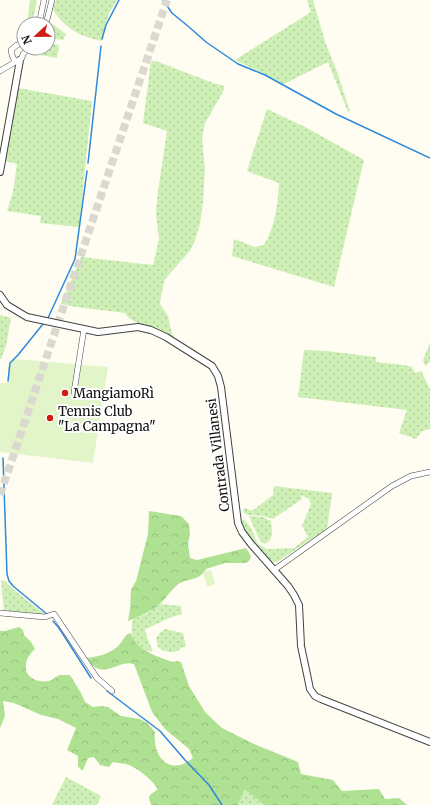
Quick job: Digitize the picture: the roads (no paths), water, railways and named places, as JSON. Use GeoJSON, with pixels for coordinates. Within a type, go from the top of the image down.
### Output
{"type":"FeatureCollection","features":[{"type":"Feature","properties":{"kind":"street"},"geometry":{"type":"LineString","coordinates":[[41,16],[44,0]]}},
{"type":"Feature","properties":{"kind":"street"},"geometry":{"type":"LineString","coordinates":[[48,16],[52,0]]}},
{"type":"Feature","properties":{"kind":"street"},"geometry":{"type":"LineString","coordinates":[[0,172],[17,61],[12,55],[11,50],[16,46]]}},
{"type":"Feature","properties":{"kind":"street"},"geometry":{"type":"LineString","coordinates":[[0,70],[23,56]]}},
{"type":"Feature","properties":{"kind":"street","name":"Contrada Villanesi"},"geometry":{"type":"LineString","coordinates":[[0,295],[7,305],[27,317],[98,332],[138,327],[151,330],[166,337],[212,366],[222,387],[238,523],[242,532],[251,544],[294,594],[298,605],[301,646],[310,688],[315,696],[321,699],[430,742]]}},
{"type":"Feature","properties":{"kind":"street"},"geometry":{"type":"LineString","coordinates":[[74,392],[84,329]]}},
{"type":"Feature","properties":{"kind":"street"},"geometry":{"type":"LineString","coordinates":[[274,570],[405,478],[419,473],[430,472]]}},
{"type":"Feature","properties":{"kind":"street"},"geometry":{"type":"LineString","coordinates":[[0,613],[45,616],[54,614],[94,674],[112,691]]}},
{"type":"Feature","properties":{"kind":"waterway"},"geometry":{"type":"LineString","coordinates":[[102,39],[106,25],[119,0]]}},
{"type":"Feature","properties":{"kind":"waterway"},"geometry":{"type":"LineString","coordinates":[[163,0],[172,13],[206,42],[238,64],[265,75],[336,114],[430,158]]}},
{"type":"Feature","properties":{"kind":"waterway"},"geometry":{"type":"LineString","coordinates":[[88,163],[101,46]]}},
{"type":"Feature","properties":{"kind":"waterway"},"geometry":{"type":"LineString","coordinates":[[48,318],[75,259],[87,171]]}},
{"type":"Feature","properties":{"kind":"waterway"},"geometry":{"type":"LineString","coordinates":[[8,381],[10,363],[43,324]]}},
{"type":"Feature","properties":{"kind":"waterway"},"geometry":{"type":"LineString","coordinates":[[3,458],[7,574],[9,581],[48,615]]}},
{"type":"Feature","properties":{"kind":"waterway"},"geometry":{"type":"LineString","coordinates":[[53,621],[91,678]]}},
{"type":"Feature","properties":{"kind":"waterway"},"geometry":{"type":"LineString","coordinates":[[107,691],[160,731],[209,785],[222,805]]}},
{"type":"Feature","properties":{"kind":"tunnel"},"geometry":{"type":"LineString","coordinates":[[0,495],[167,0]]}},
{"type":"Feature","properties":{"kind":"place","name":"MangiamoRì"},"geometry":{"type":"Point","coordinates":[65,393]}},
{"type":"Feature","properties":{"kind":"place","name":"Tennis Club \"La Campagna\""},"geometry":{"type":"Point","coordinates":[50,418]}}]}
